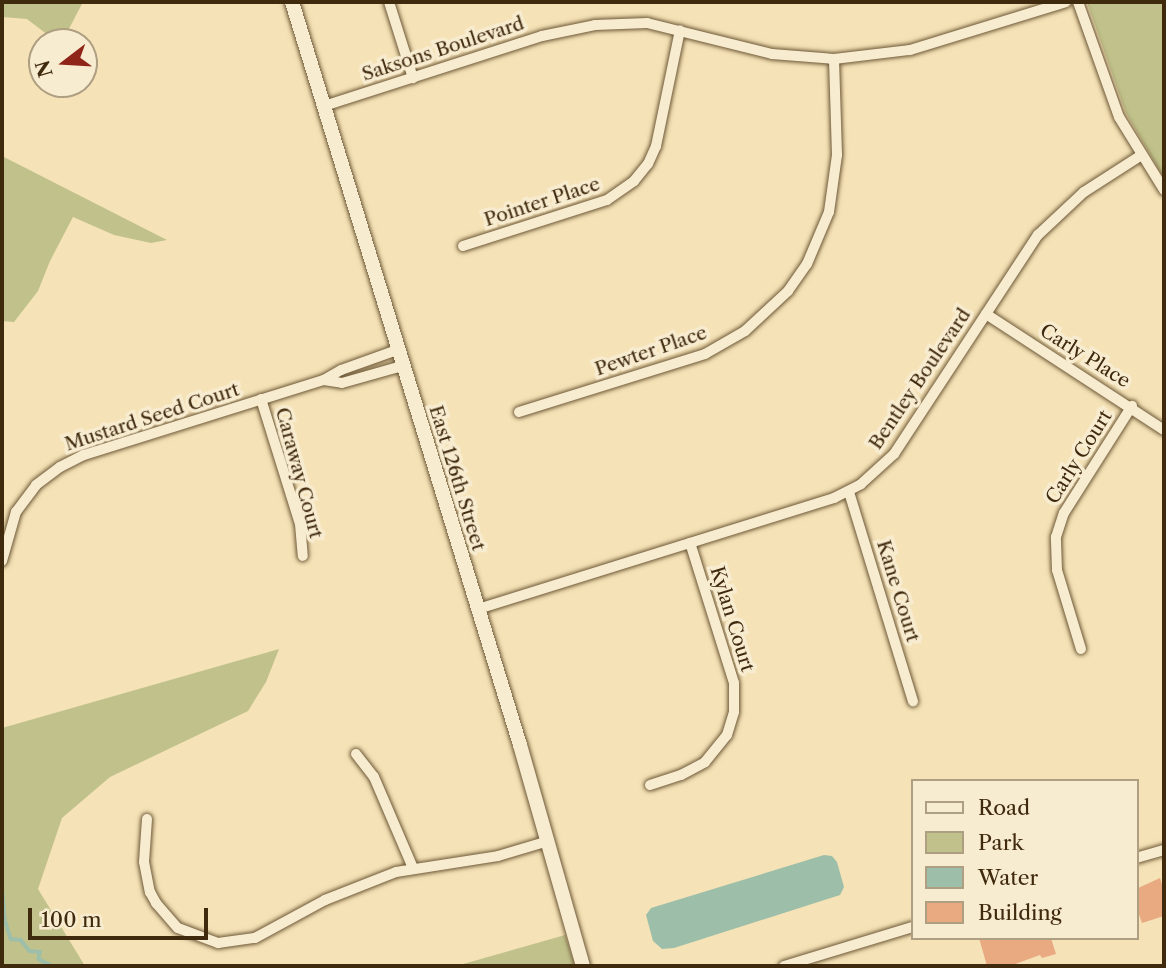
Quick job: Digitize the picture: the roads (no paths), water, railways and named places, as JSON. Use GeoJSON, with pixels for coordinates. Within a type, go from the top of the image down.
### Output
{"type":"FeatureCollection","features":[{"type":"Feature","properties":{"kind":"main road","name":"East 126th Street"},"geometry":{"type":"LineString","coordinates":[[292,2],[520,745],[545,842],[583,966]]}},
{"type":"Feature","properties":{"kind":"street"},"geometry":{"type":"LineString","coordinates":[[389,2],[413,78]]}},
{"type":"Feature","properties":{"kind":"street","name":"Saksons Boulevard"},"geometry":{"type":"LineString","coordinates":[[324,106],[566,30],[629,22],[680,30],[772,54],[834,59],[910,50],[1066,2]]}},
{"type":"Feature","properties":{"kind":"street"},"geometry":{"type":"LineString","coordinates":[[1078,2],[1101,75],[1119,117],[1140,156],[1164,190]]}},
{"type":"Feature","properties":{"kind":"street","name":"Pointer Place"},"geometry":{"type":"LineString","coordinates":[[463,246],[607,200],[634,181],[648,164],[656,146],[680,30]]}},
{"type":"Feature","properties":{"kind":"street","name":"Pewter Place"},"geometry":{"type":"LineString","coordinates":[[519,412],[705,354],[745,331],[788,291],[807,264],[820,237],[833,191],[837,155],[834,59]]}},
{"type":"Feature","properties":{"kind":"street","name":"Bentley Boulevard"},"geometry":{"type":"LineString","coordinates":[[478,610],[849,492],[894,454],[1038,235],[1084,192],[1140,156]]}},
{"type":"Feature","properties":{"kind":"street","name":"Carly Place"},"geometry":{"type":"LineString","coordinates":[[986,314],[1132,406],[1164,430]]}},
{"type":"Feature","properties":{"kind":"street","name":"Mustard Seed Court"},"geometry":{"type":"LineString","coordinates":[[2,561],[16,512],[36,485],[60,467],[84,455],[324,380],[397,350]]}},
{"type":"Feature","properties":{"kind":"street","name":"Mustard Seed Court"},"geometry":{"type":"LineString","coordinates":[[324,380],[342,383],[402,366]]}},
{"type":"Feature","properties":{"kind":"street","name":"Caraway Court"},"geometry":{"type":"LineString","coordinates":[[261,399],[300,524],[303,556]]}},
{"type":"Feature","properties":{"kind":"street","name":"Carly Court"},"geometry":{"type":"LineString","coordinates":[[1081,649],[1057,570],[1056,537],[1064,513],[1132,406]]}},
{"type":"Feature","properties":{"kind":"street","name":"Kane Court"},"geometry":{"type":"LineString","coordinates":[[849,492],[914,701]]}},
{"type":"Feature","properties":{"kind":"street","name":"Kylan Court"},"geometry":{"type":"LineString","coordinates":[[650,785],[681,775],[705,762],[727,735],[734,712],[734,683],[690,543]]}},
{"type":"Feature","properties":{"kind":"street"},"geometry":{"type":"LineString","coordinates":[[356,754],[374,777],[413,868]]}},
{"type":"Feature","properties":{"kind":"street"},"geometry":{"type":"LineString","coordinates":[[147,818],[144,862],[148,885],[156,903],[178,928],[218,943],[255,938],[325,900],[413,868],[498,856],[545,842]]}},
{"type":"Feature","properties":{"kind":"street"},"geometry":{"type":"LineString","coordinates":[[1138,857],[1164,850]]}},
{"type":"Feature","properties":{"kind":"street"},"geometry":{"type":"LineString","coordinates":[[784,966],[911,927]]}},
{"type":"Feature","properties":{"kind":"water"},"geometry":{"type":"Polygon","coordinates":[[[824,855],[832,856],[837,862],[844,887],[840,895],[674,948],[662,949],[653,941],[646,915],[651,908],[824,855]]]}},
{"type":"Feature","properties":{"kind":"waterway"},"geometry":{"type":"LineString","coordinates":[[2,883],[5,920],[11,939],[21,940],[30,951],[40,952],[39,959],[52,966]]}}]}
